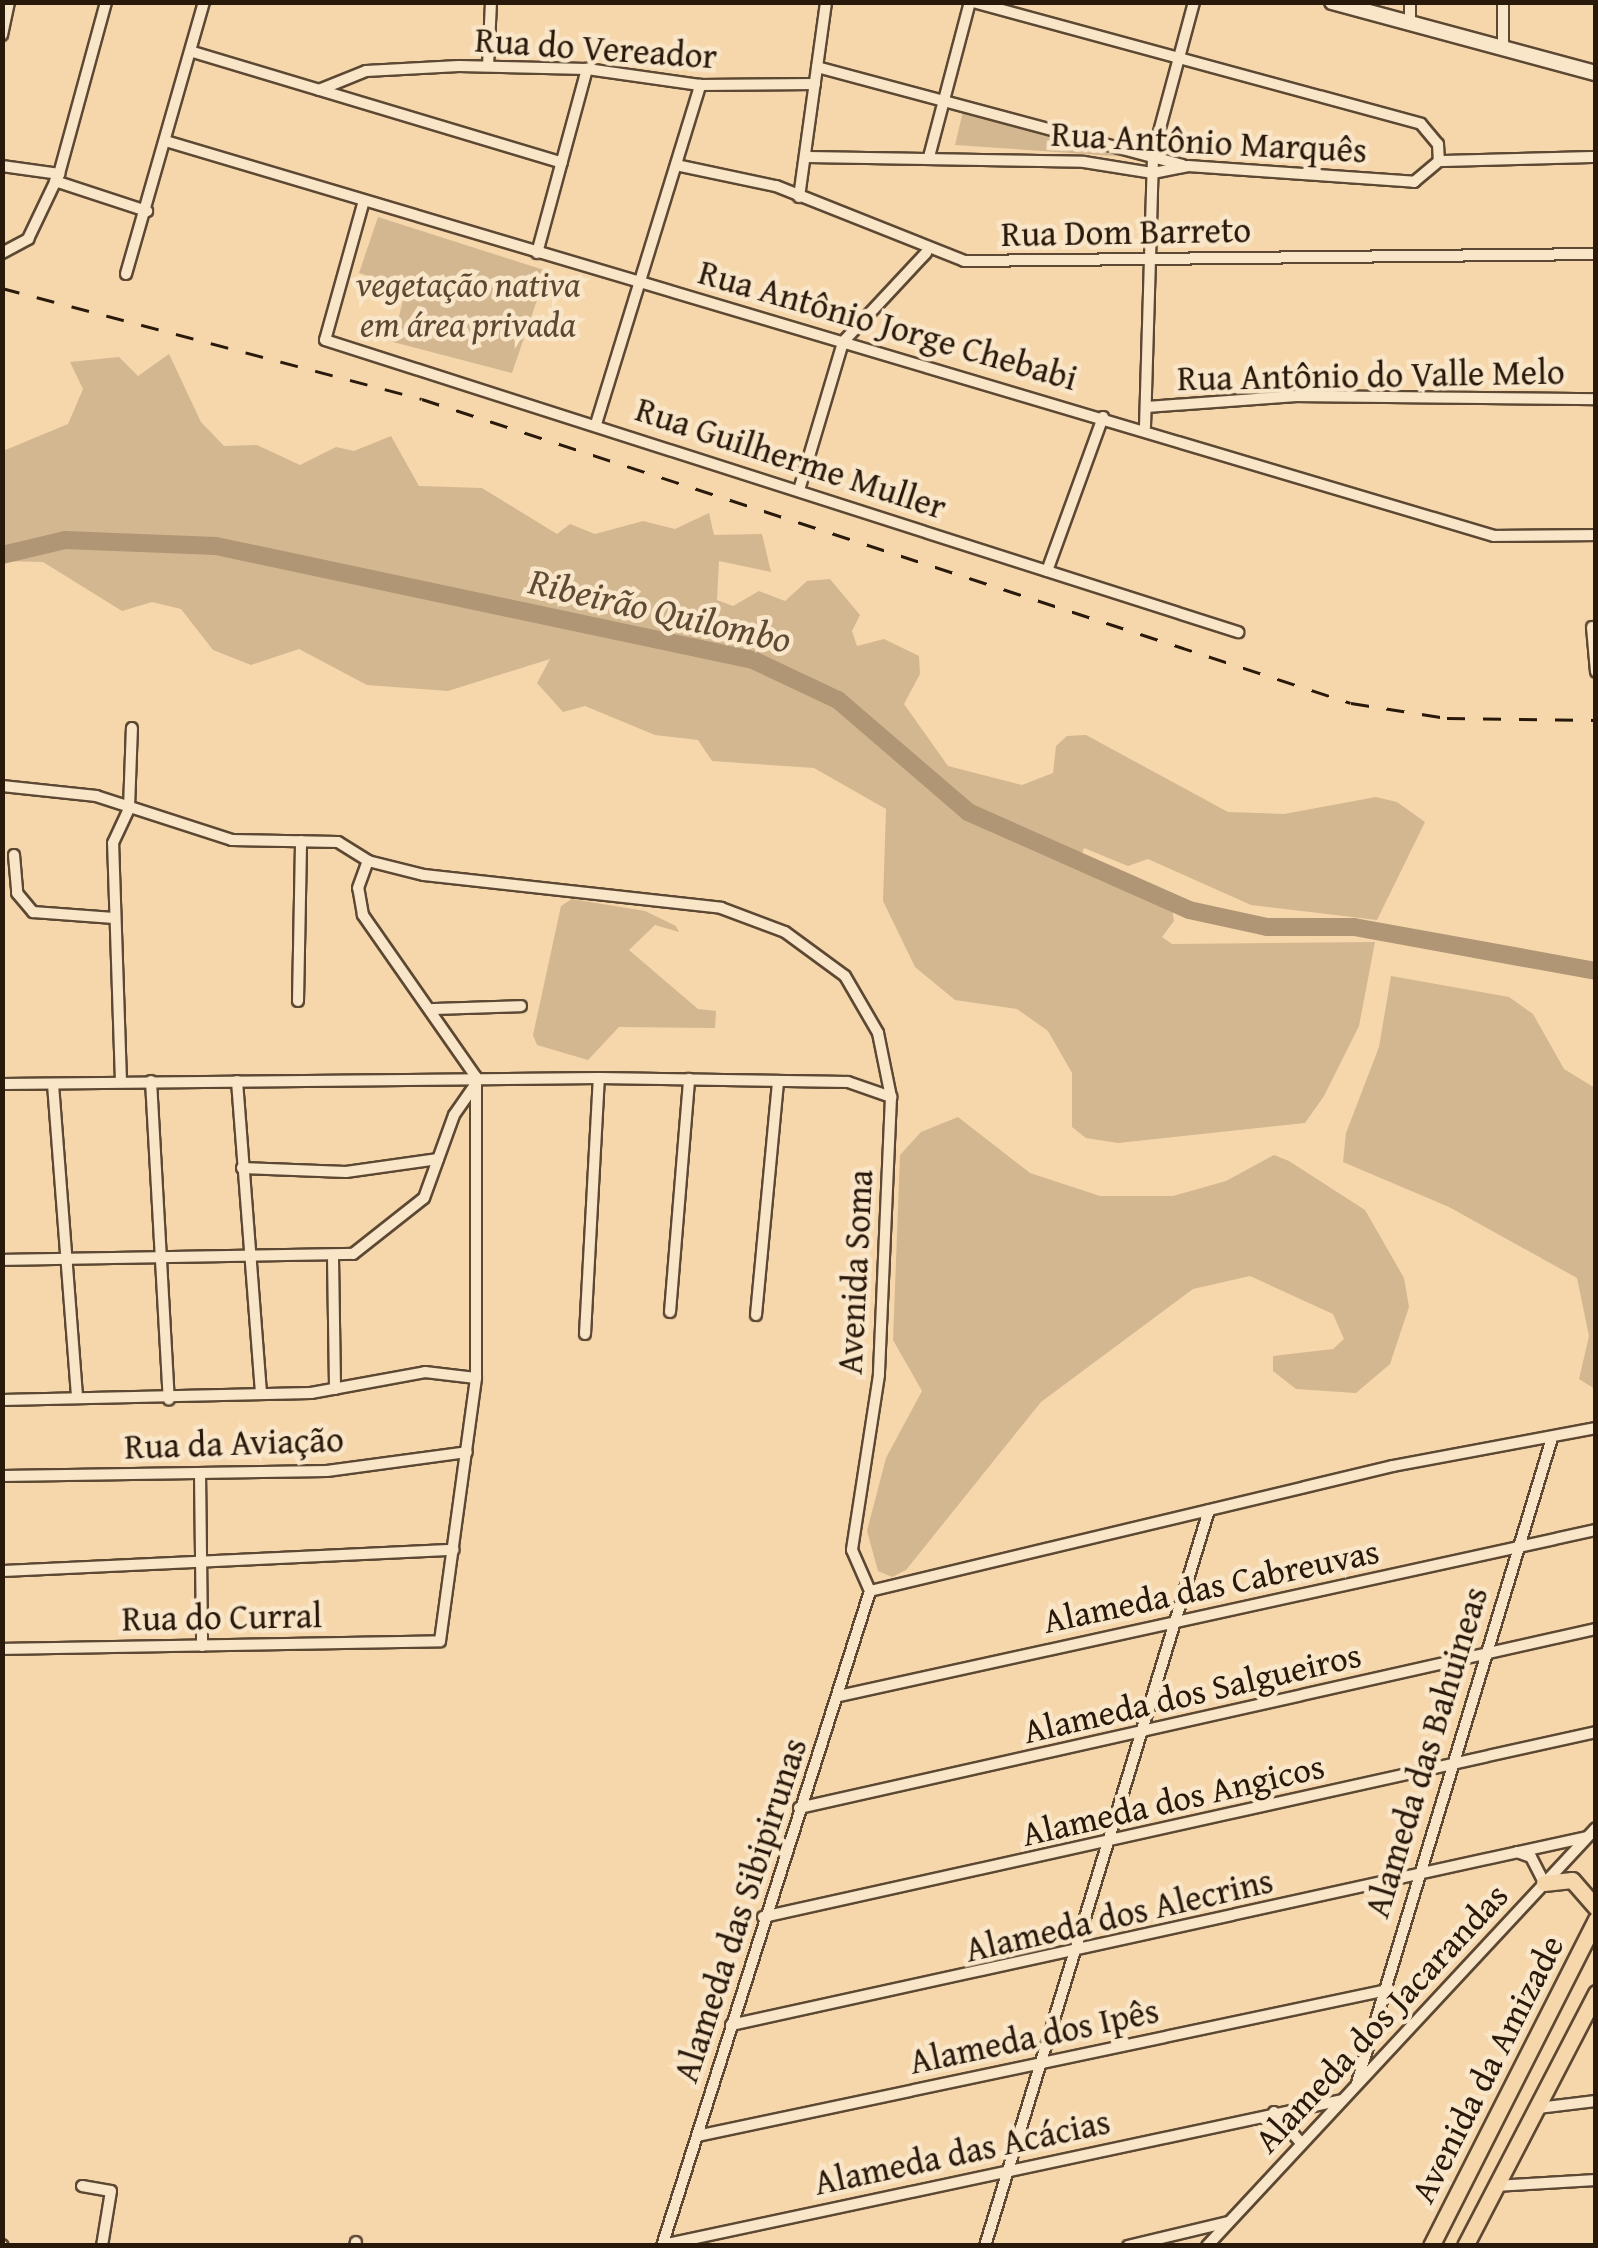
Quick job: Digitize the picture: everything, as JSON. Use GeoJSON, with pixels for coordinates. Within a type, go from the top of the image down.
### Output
{"type":"FeatureCollection","features":[{"type":"Feature","properties":{"kind":"main road"},"geometry":{"type":"LineString","coordinates":[[1332,2],[1596,73]]}},
{"type":"Feature","properties":{"kind":"main road"},"geometry":{"type":"LineString","coordinates":[[1544,1882],[1572,1880],[1596,1908]]}},
{"type":"Feature","properties":{"kind":"main road","name":"Avenida da Amizade"},"geometry":{"type":"LineString","coordinates":[[1431,2246],[1596,1919]]}},
{"type":"Feature","properties":{"kind":"main road","name":"Avenida da Amizade"},"geometry":{"type":"LineString","coordinates":[[1465,2246],[1536,2108],[1551,2095],[1587,2025],[1596,1993]]}},
{"type":"Feature","properties":{"kind":"main road"},"geometry":{"type":"LineString","coordinates":[[1514,2081],[1520,2099],[1536,2108]]}},
{"type":"Feature","properties":{"kind":"main road"},"geometry":{"type":"LineString","coordinates":[[1496,2119],[1514,2122],[1523,2134]]}},
{"type":"Feature","properties":{"kind":"street"},"geometry":{"type":"LineString","coordinates":[[2,35],[10,2]]}},
{"type":"Feature","properties":{"kind":"street"},"geometry":{"type":"LineString","coordinates":[[2,253],[28,239],[57,178],[106,2]]}},
{"type":"Feature","properties":{"kind":"street"},"geometry":{"type":"LineString","coordinates":[[126,274],[169,142],[204,2]]}},
{"type":"Feature","properties":{"kind":"street"},"geometry":{"type":"LineString","coordinates":[[488,66],[491,2]]}},
{"type":"Feature","properties":{"kind":"street"},"geometry":{"type":"LineString","coordinates":[[799,196],[808,156],[826,2]]}},
{"type":"Feature","properties":{"kind":"street"},"geometry":{"type":"LineString","coordinates":[[929,156],[971,2],[1421,124],[1438,144],[1439,161]]}},
{"type":"Feature","properties":{"kind":"street"},"geometry":{"type":"LineString","coordinates":[[1145,427],[1153,154],[1194,2]]}},
{"type":"Feature","properties":{"kind":"street"},"geometry":{"type":"LineString","coordinates":[[1410,2],[1410,23]]}},
{"type":"Feature","properties":{"kind":"street"},"geometry":{"type":"LineString","coordinates":[[1502,2],[1503,48]]}},
{"type":"Feature","properties":{"kind":"street"},"geometry":{"type":"LineString","coordinates":[[193,52],[562,163]]}},
{"type":"Feature","properties":{"kind":"street","name":"Rua do Vereador"},"geometry":{"type":"LineString","coordinates":[[319,90],[366,71],[488,66],[587,69],[700,84],[815,84]]}},
{"type":"Feature","properties":{"kind":"street"},"geometry":{"type":"LineString","coordinates":[[818,66],[1188,166]]}},
{"type":"Feature","properties":{"kind":"street"},"geometry":{"type":"LineString","coordinates":[[537,254],[587,69]]}},
{"type":"Feature","properties":{"kind":"street"},"geometry":{"type":"LineString","coordinates":[[596,424],[700,84]]}},
{"type":"Feature","properties":{"kind":"street","name":"Rua Antônio Jorge Chebabi"},"geometry":{"type":"LineString","coordinates":[[169,142],[363,204],[1145,427],[1494,536],[1596,535]]}},
{"type":"Feature","properties":{"kind":"street","name":"Rua Antônio Marquês"},"geometry":{"type":"LineString","coordinates":[[808,156],[1084,162],[1153,173],[1188,166],[1414,182],[1439,161],[1596,156]]}},
{"type":"Feature","properties":{"kind":"street","name":"Rua Dom Barreto"},"geometry":{"type":"LineString","coordinates":[[676,165],[799,196],[926,252],[964,261],[1596,254]]}},
{"type":"Feature","properties":{"kind":"street"},"geometry":{"type":"LineString","coordinates":[[2,166],[57,178],[147,211]]}},
{"type":"Feature","properties":{"kind":"street","name":"Rua Guilherme Muller"},"geometry":{"type":"LineString","coordinates":[[363,204],[325,340],[1238,632]]}},
{"type":"Feature","properties":{"kind":"street"},"geometry":{"type":"LineString","coordinates":[[799,490],[843,342],[926,252]]}},
{"type":"Feature","properties":{"kind":"street","name":"Rua Antônio do Valle Melo"},"geometry":{"type":"LineString","coordinates":[[1147,407],[1298,396],[1596,399]]}},
{"type":"Feature","properties":{"kind":"street"},"geometry":{"type":"LineString","coordinates":[[1047,570],[1103,417]]}},
{"type":"Feature","properties":{"kind":"street"},"geometry":{"type":"LineString","coordinates":[[1592,627],[1596,672]]}},
{"type":"Feature","properties":{"kind":"street"},"geometry":{"type":"LineString","coordinates":[[121,1082],[113,843],[129,808],[132,728]]}},
{"type":"Feature","properties":{"kind":"street","name":"Avenida Soma"},"geometry":{"type":"LineString","coordinates":[[2,786],[60,789],[232,840],[338,842],[368,861],[561,893],[688,902],[785,932],[857,990],[887,1058],[891,1097],[879,1375],[852,1550],[870,1591]]}},
{"type":"Feature","properties":{"kind":"street"},"geometry":{"type":"LineString","coordinates":[[298,1001],[301,841]]}},
{"type":"Feature","properties":{"kind":"street"},"geometry":{"type":"LineString","coordinates":[[14,855],[17,893],[33,912],[114,918]]}},
{"type":"Feature","properties":{"kind":"street"},"geometry":{"type":"LineString","coordinates":[[2,1571],[454,1550],[476,1378],[476,1081],[432,1009],[360,908],[368,861]]}},
{"type":"Feature","properties":{"kind":"street"},"geometry":{"type":"LineString","coordinates":[[432,1009],[521,1006]]}},
{"type":"Feature","properties":{"kind":"street"},"geometry":{"type":"LineString","coordinates":[[2,1084],[599,1078],[848,1082],[891,1097]]}},
{"type":"Feature","properties":{"kind":"street"},"geometry":{"type":"LineString","coordinates":[[584,1334],[599,1078]]}},
{"type":"Feature","properties":{"kind":"street"},"geometry":{"type":"LineString","coordinates":[[670,1312],[689,1080]]}},
{"type":"Feature","properties":{"kind":"street"},"geometry":{"type":"LineString","coordinates":[[151,1081],[170,1398]]}},
{"type":"Feature","properties":{"kind":"street"},"geometry":{"type":"LineString","coordinates":[[238,1081],[261,1393]]}},
{"type":"Feature","properties":{"kind":"street"},"geometry":{"type":"LineString","coordinates":[[2,1260],[68,1263],[333,1258],[395,1228],[424,1198],[438,1159],[476,1081]]}},
{"type":"Feature","properties":{"kind":"street"},"geometry":{"type":"LineString","coordinates":[[756,1315],[778,1081]]}},
{"type":"Feature","properties":{"kind":"street"},"geometry":{"type":"LineString","coordinates":[[53,1084],[77,1398]]}},
{"type":"Feature","properties":{"kind":"street"},"geometry":{"type":"LineString","coordinates":[[242,1168],[346,1172],[438,1159]]}},
{"type":"Feature","properties":{"kind":"street"},"geometry":{"type":"LineString","coordinates":[[333,1258],[335,1389]]}},
{"type":"Feature","properties":{"kind":"street"},"geometry":{"type":"LineString","coordinates":[[2,1400],[170,1398],[335,1389],[398,1374],[476,1378]]}},
{"type":"Feature","properties":{"kind":"street"},"geometry":{"type":"LineString","coordinates":[[870,1591],[1208,1510],[1596,1428]]}},
{"type":"Feature","properties":{"kind":"street","name":"Alameda das Bahuineas"},"geometry":{"type":"LineString","coordinates":[[1358,2083],[1482,1657],[1552,1438]]}},
{"type":"Feature","properties":{"kind":"street","name":"Rua da Aviação"},"geometry":{"type":"LineString","coordinates":[[2,1476],[327,1470],[467,1452]]}},
{"type":"Feature","properties":{"kind":"street"},"geometry":{"type":"LineString","coordinates":[[200,1473],[206,1562],[202,1646]]}},
{"type":"Feature","properties":{"kind":"street"},"geometry":{"type":"LineString","coordinates":[[985,2246],[1208,1510]]}},
{"type":"Feature","properties":{"kind":"street","name":"Alameda das Cabreuvas"},"geometry":{"type":"LineString","coordinates":[[839,1696],[1596,1530]]}},
{"type":"Feature","properties":{"kind":"street","name":"Rua do Curral"},"geometry":{"type":"LineString","coordinates":[[2,1649],[440,1641],[454,1550]]}},
{"type":"Feature","properties":{"kind":"street","name":"Alameda das Sibipirunas"},"geometry":{"type":"LineString","coordinates":[[662,2245],[870,1591]]}},
{"type":"Feature","properties":{"kind":"street","name":"Alameda dos Salgueiros"},"geometry":{"type":"LineString","coordinates":[[799,1808],[1139,1735],[1596,1629]]}},
{"type":"Feature","properties":{"kind":"street","name":"Alameda dos Angicos"},"geometry":{"type":"LineString","coordinates":[[763,1918],[1107,1845],[1596,1732]]}},
{"type":"Feature","properties":{"kind":"street","name":"Alameda dos Jacarandas"},"geometry":{"type":"LineString","coordinates":[[1207,2246],[1596,1828]]}},
{"type":"Feature","properties":{"kind":"street","name":"Alameda dos Alecrins"},"geometry":{"type":"LineString","coordinates":[[731,2025],[1073,1956],[1586,1837]]}},
{"type":"Feature","properties":{"kind":"street"},"geometry":{"type":"LineString","coordinates":[[1516,1851],[1531,1857],[1544,1882]]}},
{"type":"Feature","properties":{"kind":"street","name":"Alameda dos Ipês"},"geometry":{"type":"LineString","coordinates":[[697,2136],[1382,1991]]}},
{"type":"Feature","properties":{"kind":"street"},"geometry":{"type":"LineString","coordinates":[[1551,2095],[1596,2101]]}},
{"type":"Feature","properties":{"kind":"street","name":"Alameda das Acácias"},"geometry":{"type":"LineString","coordinates":[[662,2245],[1342,2100]]}},
{"type":"Feature","properties":{"kind":"street"},"geometry":{"type":"LineString","coordinates":[[1273,2112],[1301,2143]]}},
{"type":"Feature","properties":{"kind":"street"},"geometry":{"type":"LineString","coordinates":[[1495,2186],[1596,2180]]}},
{"type":"Feature","properties":{"kind":"street"},"geometry":{"type":"LineString","coordinates":[[82,2186],[111,2191],[102,2246]]}},
{"type":"Feature","properties":{"kind":"street"},"geometry":{"type":"LineString","coordinates":[[1128,2246],[1161,2242],[1228,2222]]}},
{"type":"Feature","properties":{"kind":"green space"},"geometry":{"type":"Polygon","coordinates":[[[964,107],[1129,157],[955,145],[964,107]]]}},
{"type":"Feature","properties":{"kind":"green space","name":"vegetação nativa em área privada"},"geometry":{"type":"Polygon","coordinates":[[[378,217],[547,271],[512,373],[393,342],[406,287],[359,273],[378,217]]]}},
{"type":"Feature","properties":{"kind":"green space"},"geometry":{"type":"Polygon","coordinates":[[[169,354],[201,422],[224,446],[257,445],[300,465],[336,447],[354,451],[391,436],[419,486],[482,488],[557,534],[570,524],[595,534],[643,521],[675,529],[709,513],[714,535],[762,534],[771,572],[719,561],[717,600],[733,606],[759,591],[785,601],[807,581],[830,579],[860,615],[852,631],[857,646],[884,639],[919,656],[920,674],[904,704],[948,766],[1022,785],[1053,773],[1056,746],[1067,736],[1086,735],[1228,812],[1284,814],[1376,797],[1397,802],[1425,822],[1377,920],[1251,905],[1148,859],[1128,866],[1084,848],[1078,865],[1171,901],[1174,921],[1162,937],[1172,944],[1375,942],[1359,1026],[1324,1096],[1305,1123],[1118,1143],[1086,1138],[1072,1127],[1072,1073],[1048,1031],[1017,1009],[955,1000],[915,967],[883,901],[886,809],[814,768],[712,761],[698,740],[655,735],[585,706],[563,712],[537,683],[550,659],[448,691],[367,685],[299,649],[251,665],[213,650],[181,609],[152,602],[122,611],[43,562],[3,561],[3,451],[68,424],[83,389],[70,362],[119,357],[138,376],[169,354]]]}},
{"type":"Feature","properties":{"kind":"green space"},"geometry":{"type":"Polygon","coordinates":[[[572,899],[645,911],[676,926],[679,932],[655,925],[629,950],[698,1009],[716,1011],[715,1028],[619,1027],[588,1060],[537,1045],[533,1035],[561,906],[572,899]]]}},
{"type":"Feature","properties":{"kind":"green space"},"geometry":{"type":"Polygon","coordinates":[[[1391,976],[1509,997],[1533,1014],[1564,1069],[1595,1088],[1595,1389],[1579,1379],[1589,1336],[1577,1278],[1449,1207],[1343,1162],[1346,1133],[1379,1047],[1391,976]]]}},
{"type":"Feature","properties":{"kind":"green space"},"geometry":{"type":"Polygon","coordinates":[[[958,1117],[1030,1173],[1100,1196],[1173,1196],[1226,1181],[1274,1155],[1289,1161],[1365,1210],[1404,1278],[1409,1307],[1390,1364],[1356,1393],[1296,1389],[1273,1371],[1273,1356],[1333,1349],[1344,1339],[1333,1314],[1250,1276],[1193,1289],[1041,1402],[906,1570],[892,1577],[878,1571],[867,1531],[886,1458],[922,1391],[893,1340],[900,1155],[921,1132],[958,1117]]]}},
{"type":"Feature","properties":{"kind":"waterway","name":"Ribeirão Quilombo"},"geometry":{"type":"LineString","coordinates":[[2,555],[65,540],[216,546],[753,660],[838,700],[968,812],[1189,910],[1267,927],[1354,927],[1596,971]]}},
{"type":"Feature","properties":{"kind":"railway"},"geometry":{"type":"LineString","coordinates":[[2,288],[422,399],[1351,703],[1447,718],[1596,720]]}}]}
